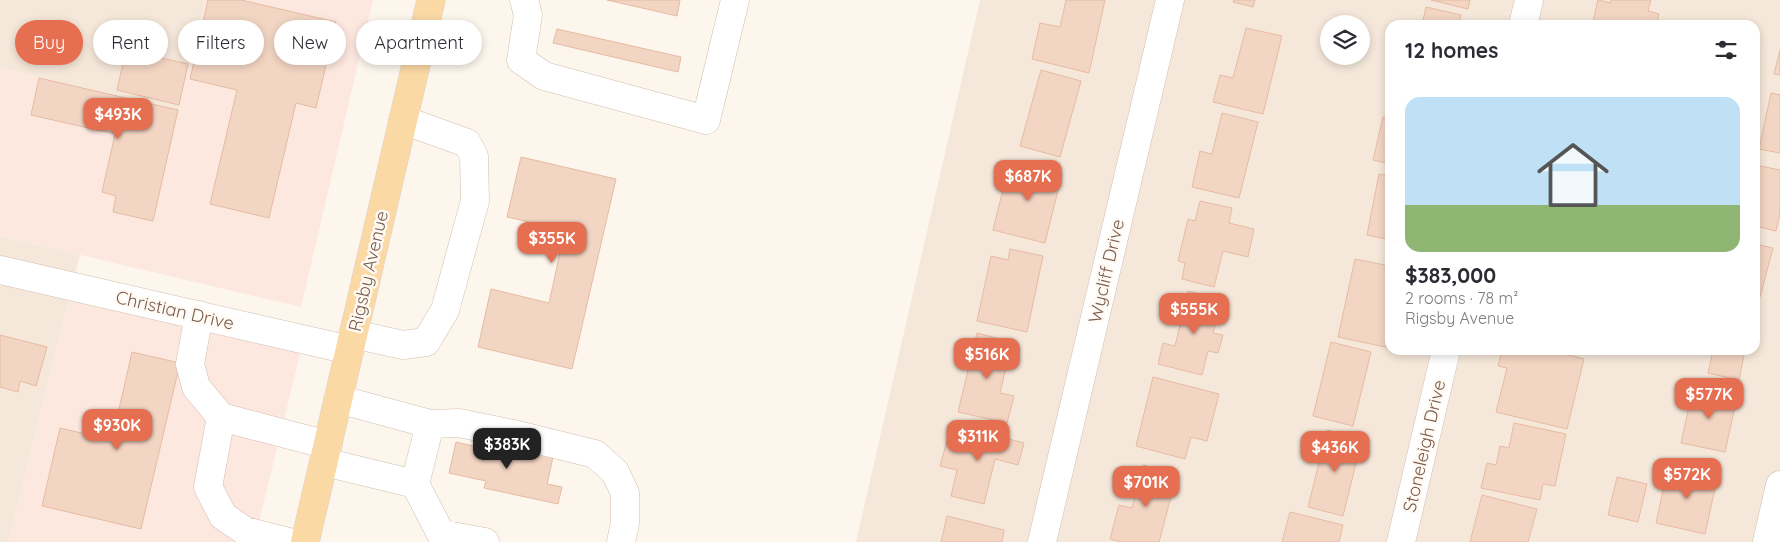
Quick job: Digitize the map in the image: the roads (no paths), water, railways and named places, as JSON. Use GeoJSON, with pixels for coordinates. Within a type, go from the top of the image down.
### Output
{"type":"FeatureCollection","features":[{"type":"Feature","properties":{"kind":"main road","name":"Rigsby Avenue"},"geometry":{"type":"LineString","coordinates":[[305,542],[431,0]]}},
{"type":"Feature","properties":{"kind":"street","name":"Wycliff Drive"},"geometry":{"type":"LineString","coordinates":[[1042,542],[1170,0]]}},
{"type":"Feature","properties":{"kind":"street"},"geometry":{"type":"LineString","coordinates":[[1524,20],[1529,0]]}},
{"type":"Feature","properties":{"kind":"street"},"geometry":{"type":"LineString","coordinates":[[526,8],[521,60],[544,76],[706,120],[734,3]]}},
{"type":"Feature","properties":{"kind":"street","name":"Christian Drive"},"geometry":{"type":"LineString","coordinates":[[0,270],[199,315],[351,342],[403,345],[426,342],[445,310],[475,201],[474,156],[467,143],[403,120]]}},
{"type":"Feature","properties":{"kind":"street"},"geometry":{"type":"LineString","coordinates":[[199,315],[190,364],[196,387],[221,416],[415,484]]}},
{"type":"Feature","properties":{"kind":"street","name":"Stoneleigh Drive"},"geometry":{"type":"LineString","coordinates":[[1401,542],[1445,355]]}},
{"type":"Feature","properties":{"kind":"street"},"geometry":{"type":"LineString","coordinates":[[338,399],[430,424],[459,423],[596,454],[615,472],[625,493],[625,523],[621,542]]}},
{"type":"Feature","properties":{"kind":"street"},"geometry":{"type":"LineString","coordinates":[[221,416],[208,487],[224,516],[245,531],[289,542]]}},
{"type":"Feature","properties":{"kind":"street"},"geometry":{"type":"LineString","coordinates":[[430,424],[415,484],[441,534],[485,542]]}},
{"type":"Feature","properties":{"kind":"street"},"geometry":{"type":"LineString","coordinates":[[1766,542],[1780,485]]}}]}
